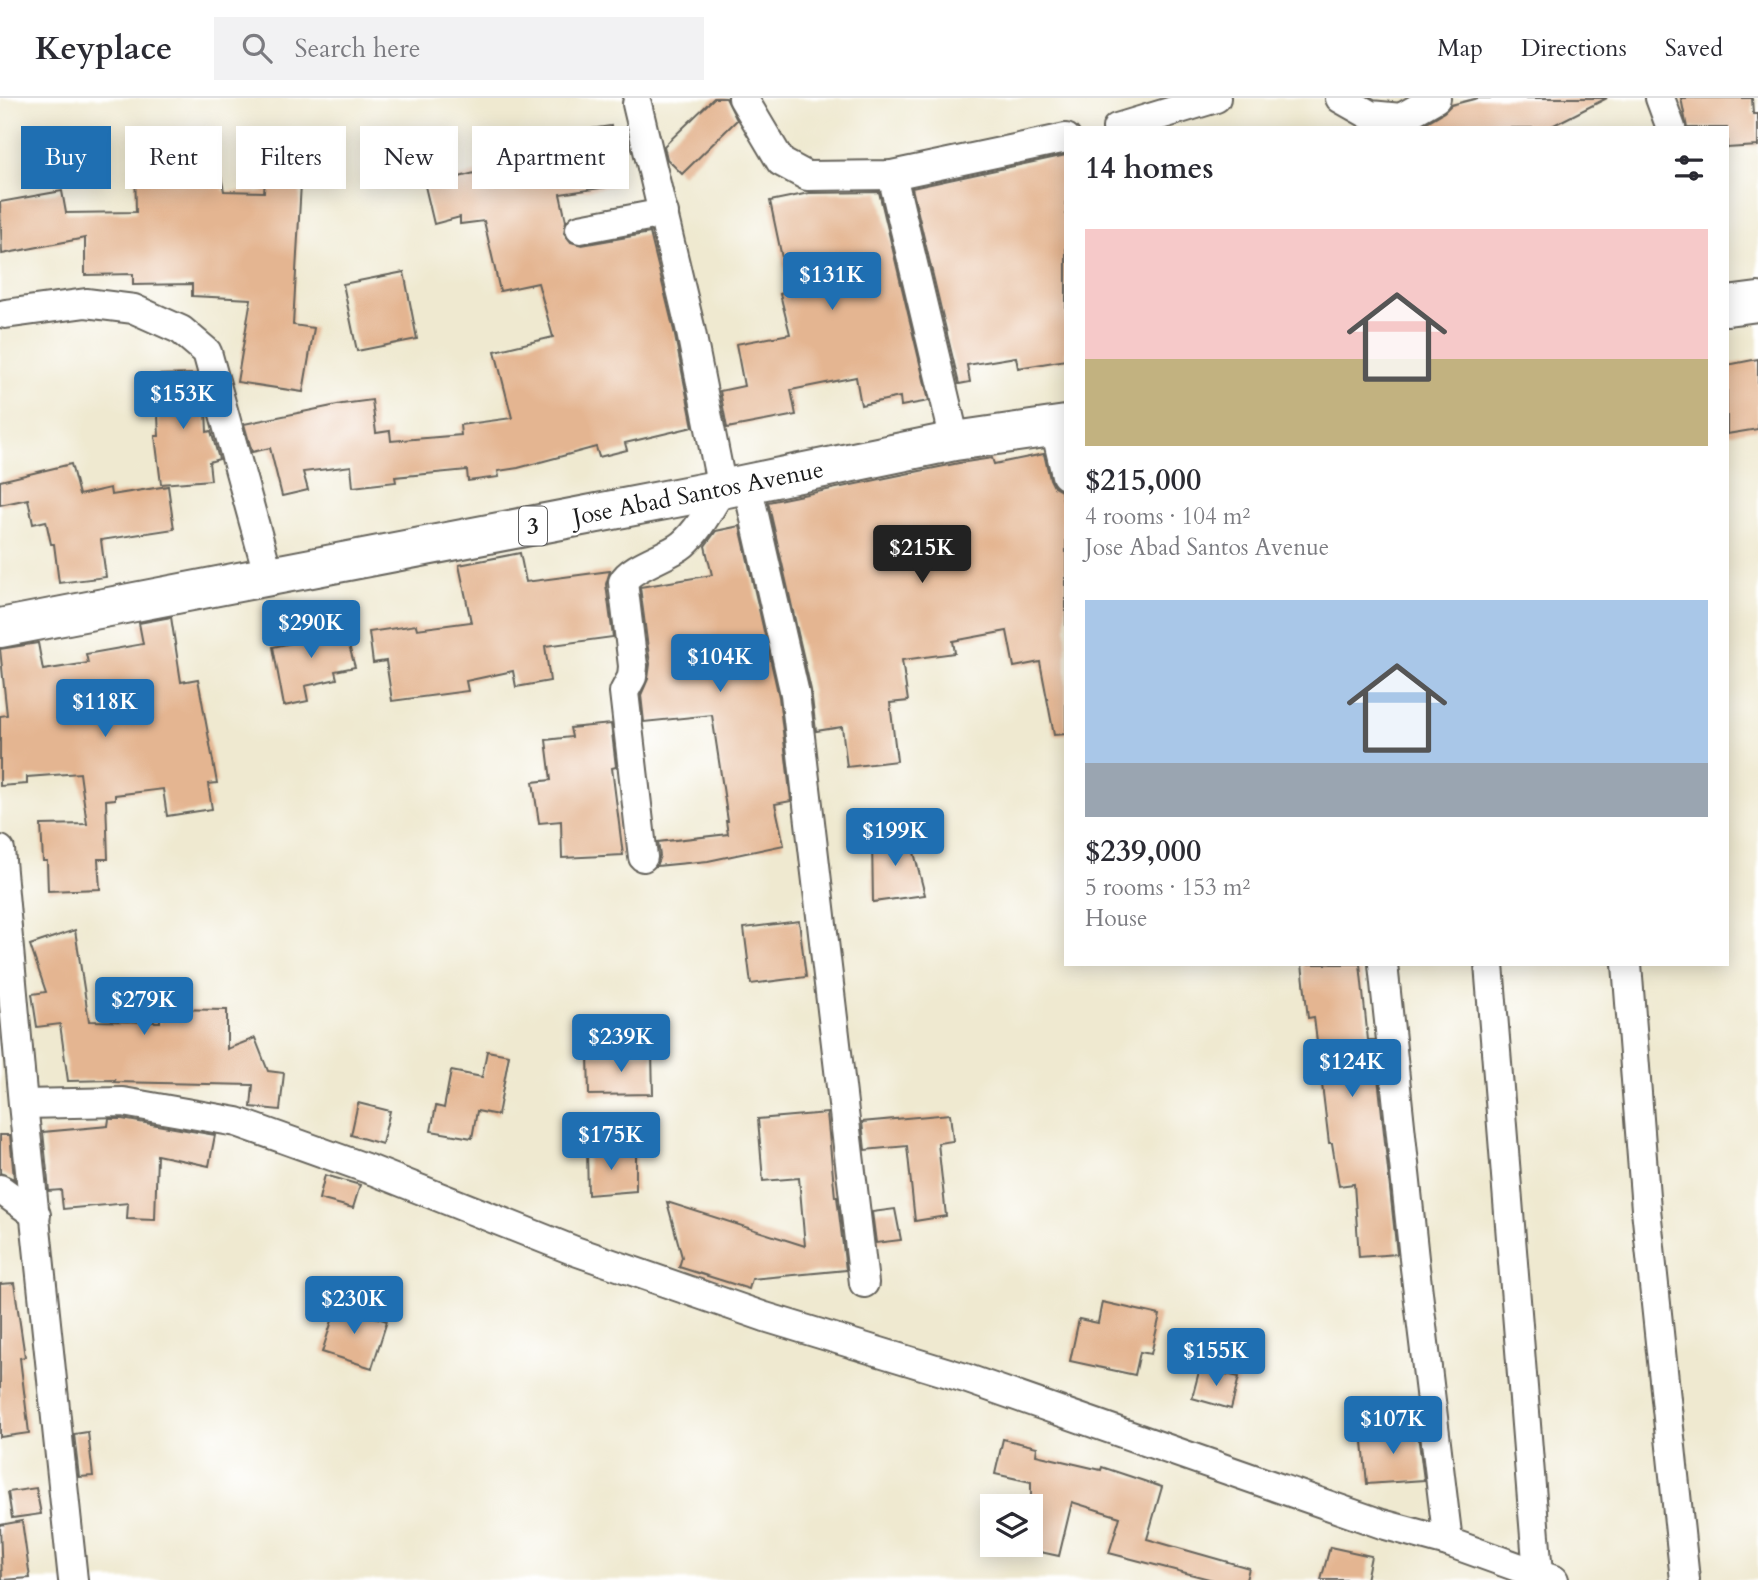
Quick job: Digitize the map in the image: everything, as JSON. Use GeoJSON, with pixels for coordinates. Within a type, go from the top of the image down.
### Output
{"type":"FeatureCollection","features":[{"type":"Feature","properties":{"kind":"highway"},"geometry":{"type":"LineString","coordinates":[[1729,306],[1758,302]]}},
{"type":"Feature","properties":{"kind":"highway","name":"Jose Abad Santos Avenue"},"geometry":{"type":"LineString","coordinates":[[0,628],[734,486],[955,440],[1060,427]]}},
{"type":"Feature","properties":{"kind":"street"},"geometry":{"type":"LineString","coordinates":[[743,98],[780,162],[807,177],[892,175],[1064,138]]}},
{"type":"Feature","properties":{"kind":"street"},"geometry":{"type":"LineString","coordinates":[[1125,126],[1216,98]]}},
{"type":"Feature","properties":{"kind":"street"},"geometry":{"type":"LineString","coordinates":[[1340,98],[1370,115],[1401,118],[1436,98]]}},
{"type":"Feature","properties":{"kind":"street"},"geometry":{"type":"LineString","coordinates":[[1660,98],[1670,126]]}},
{"type":"Feature","properties":{"kind":"street"},"geometry":{"type":"LineString","coordinates":[[638,104],[690,327],[795,695],[864,1283]]}},
{"type":"Feature","properties":{"kind":"street"},"geometry":{"type":"LineString","coordinates":[[892,175],[955,440]]}},
{"type":"Feature","properties":{"kind":"street"},"geometry":{"type":"LineString","coordinates":[[580,229],[664,213]]}},
{"type":"Feature","properties":{"kind":"street"},"geometry":{"type":"LineString","coordinates":[[5,314],[86,303],[134,309],[181,330],[207,352],[270,577]]}},
{"type":"Feature","properties":{"kind":"street"},"geometry":{"type":"LineString","coordinates":[[1060,427],[1064,459]]}},
{"type":"Feature","properties":{"kind":"street"},"geometry":{"type":"LineString","coordinates":[[643,857],[624,692],[634,666],[623,582],[626,574],[670,554],[684,543],[734,486]]}},
{"type":"Feature","properties":{"kind":"street"},"geometry":{"type":"LineString","coordinates":[[0,850],[23,1104],[73,1580]]}},
{"type":"Feature","properties":{"kind":"street"},"geometry":{"type":"LineString","coordinates":[[1383,966],[1413,1255],[1448,1542]]}},
{"type":"Feature","properties":{"kind":"street"},"geometry":{"type":"LineString","coordinates":[[23,1104],[123,1102],[237,1122],[374,1171],[575,1251],[727,1304],[965,1378],[1382,1524],[1448,1542],[1546,1577],[1489,966]]}},
{"type":"Feature","properties":{"kind":"street"},"geometry":{"type":"LineString","coordinates":[[1627,966],[1646,1209],[1685,1580]]}},
{"type":"Feature","properties":{"kind":"street"},"geometry":{"type":"LineString","coordinates":[[0,1189],[36,1215]]}},
{"type":"Feature","properties":{"kind":"building"},"geometry":{"type":"Polygon","coordinates":[[[714,98],[726,98],[737,120],[682,174],[667,159],[664,146],[714,98]]]}},
{"type":"Feature","properties":{"kind":"building"},"geometry":{"type":"Polygon","coordinates":[[[1478,98],[1607,98],[1552,126],[1420,126],[1451,105],[1478,98]]]}},
{"type":"Feature","properties":{"kind":"building"},"geometry":{"type":"Polygon","coordinates":[[[1681,98],[1752,98],[1753,114],[1758,114],[1758,146],[1729,148],[1729,126],[1687,126],[1681,98]]]}},
{"type":"Feature","properties":{"kind":"building"},"geometry":{"type":"Polygon","coordinates":[[[1064,155],[1064,360],[1018,368],[1016,357],[967,365],[970,382],[959,384],[912,188],[1064,155]]]}},
{"type":"Feature","properties":{"kind":"building"},"geometry":{"type":"Polygon","coordinates":[[[472,174],[472,189],[594,189],[560,194],[566,221],[564,233],[571,242],[582,245],[650,233],[674,331],[693,427],[625,443],[627,450],[599,457],[596,447],[498,471],[499,477],[468,481],[467,470],[395,477],[396,482],[353,487],[351,466],[303,472],[308,490],[282,496],[270,448],[252,452],[244,424],[372,400],[376,433],[390,431],[391,441],[461,435],[460,425],[512,418],[495,351],[553,337],[538,283],[500,291],[484,221],[460,224],[460,217],[434,224],[426,189],[458,189],[458,177],[472,174]]]}},
{"type":"Feature","properties":{"kind":"building"},"geometry":{"type":"Polygon","coordinates":[[[222,181],[224,191],[301,189],[293,325],[314,328],[303,392],[237,382],[251,299],[192,296],[192,284],[133,285],[133,274],[85,275],[85,238],[2,254],[0,202],[62,191],[66,213],[136,212],[136,189],[222,189],[222,181]]]}},
{"type":"Feature","properties":{"kind":"building"},"geometry":{"type":"Polygon","coordinates":[[[879,192],[929,401],[901,406],[900,397],[861,405],[856,377],[791,390],[796,415],[727,428],[720,391],[744,386],[736,344],[790,334],[780,294],[789,291],[770,201],[809,193],[879,192]]]}},
{"type":"Feature","properties":{"kind":"building"},"geometry":{"type":"Polygon","coordinates":[[[404,272],[417,339],[357,351],[343,284],[404,272]]]}},
{"type":"Feature","properties":{"kind":"building"},"geometry":{"type":"Polygon","coordinates":[[[1758,359],[1758,429],[1729,434],[1729,365],[1758,359]]]}},
{"type":"Feature","properties":{"kind":"building"},"geometry":{"type":"Polygon","coordinates":[[[196,374],[206,411],[207,432],[211,431],[219,459],[209,462],[211,480],[161,484],[155,436],[159,436],[156,375],[196,374]]]}},
{"type":"Feature","properties":{"kind":"building"},"geometry":{"type":"Polygon","coordinates":[[[1044,454],[1050,479],[1054,487],[1061,491],[1064,505],[1064,734],[1054,735],[1040,662],[1014,667],[1007,631],[953,641],[955,653],[902,660],[908,701],[890,703],[897,761],[847,767],[842,727],[816,731],[811,690],[768,502],[959,463],[992,458],[994,464],[1044,454]]]}},
{"type":"Feature","properties":{"kind":"building"},"geometry":{"type":"Polygon","coordinates":[[[71,464],[79,495],[110,488],[111,495],[168,486],[174,529],[101,540],[106,577],[59,583],[54,544],[51,544],[46,521],[33,524],[28,499],[0,505],[0,481],[71,464]]]}},
{"type":"Feature","properties":{"kind":"building"},"geometry":{"type":"Polygon","coordinates":[[[740,526],[779,697],[791,801],[775,804],[784,845],[708,861],[656,866],[660,856],[658,842],[728,834],[728,821],[712,715],[644,722],[641,695],[648,679],[650,664],[640,587],[712,575],[705,546],[716,531],[740,526]]]}},
{"type":"Feature","properties":{"kind":"building"},"geometry":{"type":"Polygon","coordinates":[[[520,553],[526,582],[610,571],[606,584],[613,637],[545,646],[550,681],[516,687],[513,671],[466,681],[468,691],[392,701],[386,661],[373,663],[369,632],[416,625],[417,629],[471,622],[459,565],[520,553]]]}},
{"type":"Feature","properties":{"kind":"building"},"geometry":{"type":"Polygon","coordinates":[[[171,617],[181,682],[198,679],[217,783],[208,784],[212,809],[167,816],[163,789],[115,795],[115,799],[106,800],[108,859],[98,859],[100,889],[48,891],[47,861],[43,861],[41,825],[87,824],[80,773],[27,777],[27,784],[0,786],[0,716],[7,715],[0,649],[38,643],[43,670],[88,663],[86,654],[143,644],[139,623],[171,617]]]}},
{"type":"Feature","properties":{"kind":"building"},"geometry":{"type":"Polygon","coordinates":[[[325,620],[327,632],[344,628],[355,667],[335,671],[337,679],[305,686],[308,701],[284,706],[273,647],[301,641],[298,626],[325,620]]]}},
{"type":"Feature","properties":{"kind":"building"},"geometry":{"type":"Polygon","coordinates":[[[611,724],[616,767],[612,768],[623,855],[562,858],[561,821],[539,823],[533,782],[551,780],[546,740],[572,737],[570,728],[611,724]]]}},
{"type":"Feature","properties":{"kind":"building"},"geometry":{"type":"Polygon","coordinates":[[[908,829],[925,895],[873,902],[872,838],[908,829]]]}},
{"type":"Feature","properties":{"kind":"building"},"geometry":{"type":"Polygon","coordinates":[[[799,921],[806,977],[751,984],[744,928],[799,921]]]}},
{"type":"Feature","properties":{"kind":"building"},"geometry":{"type":"Polygon","coordinates":[[[75,930],[89,1021],[160,1022],[160,1009],[227,1010],[227,1049],[255,1038],[268,1071],[284,1073],[280,1110],[251,1107],[253,1085],[68,1081],[60,1024],[37,1027],[32,994],[46,992],[30,945],[75,930]]]}},
{"type":"Feature","properties":{"kind":"building"},"geometry":{"type":"Polygon","coordinates":[[[1302,966],[1360,966],[1368,1040],[1374,1040],[1397,1254],[1359,1257],[1354,1184],[1339,1186],[1332,1143],[1329,1143],[1314,1017],[1308,1018],[1302,966]]]}},
{"type":"Feature","properties":{"kind":"building"},"geometry":{"type":"Polygon","coordinates":[[[487,1051],[509,1055],[498,1115],[477,1111],[472,1138],[431,1131],[436,1106],[444,1108],[451,1071],[482,1077],[487,1051]]]}},
{"type":"Feature","properties":{"kind":"building"},"geometry":{"type":"Polygon","coordinates":[[[652,1053],[653,1094],[589,1095],[588,1054],[652,1053]]]}},
{"type":"Feature","properties":{"kind":"building"},"geometry":{"type":"Polygon","coordinates":[[[358,1103],[390,1111],[382,1144],[351,1135],[358,1103]]]}},
{"type":"Feature","properties":{"kind":"building"},"geometry":{"type":"Polygon","coordinates":[[[827,1113],[835,1197],[846,1270],[752,1279],[749,1289],[679,1267],[682,1257],[667,1202],[805,1246],[799,1178],[763,1181],[758,1119],[827,1113]]]}},
{"type":"Feature","properties":{"kind":"building"},"geometry":{"type":"Polygon","coordinates":[[[950,1114],[953,1141],[938,1143],[946,1216],[915,1221],[907,1146],[865,1150],[862,1122],[950,1114]]]}},
{"type":"Feature","properties":{"kind":"building"},"geometry":{"type":"Polygon","coordinates":[[[109,1119],[215,1135],[209,1166],[157,1155],[155,1220],[127,1219],[128,1203],[63,1209],[61,1190],[49,1191],[43,1132],[108,1126],[109,1119]]]}},
{"type":"Feature","properties":{"kind":"building"},"geometry":{"type":"Polygon","coordinates":[[[0,1135],[10,1135],[14,1179],[0,1173],[0,1135]]]}},
{"type":"Feature","properties":{"kind":"building"},"geometry":{"type":"Polygon","coordinates":[[[587,1151],[636,1151],[636,1191],[588,1195],[587,1151]]]}},
{"type":"Feature","properties":{"kind":"building"},"geometry":{"type":"Polygon","coordinates":[[[325,1175],[360,1185],[353,1208],[319,1199],[325,1175]]]}},
{"type":"Feature","properties":{"kind":"building"},"geometry":{"type":"Polygon","coordinates":[[[895,1209],[901,1240],[876,1243],[872,1212],[895,1209]]]}},
{"type":"Feature","properties":{"kind":"building"},"geometry":{"type":"Polygon","coordinates":[[[14,1283],[25,1357],[20,1358],[29,1433],[0,1437],[0,1284],[14,1283]]]}},
{"type":"Feature","properties":{"kind":"building"},"geometry":{"type":"Polygon","coordinates":[[[1102,1302],[1160,1315],[1151,1354],[1140,1352],[1135,1375],[1070,1361],[1079,1319],[1098,1323],[1102,1302]]]}},
{"type":"Feature","properties":{"kind":"building"},"geometry":{"type":"Polygon","coordinates":[[[337,1305],[387,1321],[372,1368],[322,1352],[337,1305]]]}},
{"type":"Feature","properties":{"kind":"building"},"geometry":{"type":"Polygon","coordinates":[[[1200,1368],[1239,1377],[1231,1409],[1192,1398],[1200,1368]]]}},
{"type":"Feature","properties":{"kind":"building"},"geometry":{"type":"Polygon","coordinates":[[[1417,1427],[1424,1480],[1367,1484],[1362,1431],[1417,1427]]]}},
{"type":"Feature","properties":{"kind":"building"},"geometry":{"type":"Polygon","coordinates":[[[88,1432],[93,1476],[79,1477],[74,1434],[88,1432]]]}},
{"type":"Feature","properties":{"kind":"building"},"geometry":{"type":"Polygon","coordinates":[[[1003,1439],[1037,1447],[1036,1455],[1101,1470],[1102,1467],[1162,1487],[1147,1539],[1249,1568],[1246,1580],[1213,1580],[1109,1553],[1120,1517],[1072,1502],[1059,1556],[1043,1553],[1043,1494],[1031,1494],[1031,1482],[995,1474],[1003,1439]]]}},
{"type":"Feature","properties":{"kind":"building"},"geometry":{"type":"Polygon","coordinates":[[[36,1488],[41,1514],[12,1518],[8,1492],[36,1488]]]}},
{"type":"Feature","properties":{"kind":"building"},"geometry":{"type":"Polygon","coordinates":[[[22,1521],[30,1578],[2,1580],[0,1525],[22,1521]]]}},
{"type":"Feature","properties":{"kind":"building"},"geometry":{"type":"Polygon","coordinates":[[[1330,1547],[1371,1556],[1366,1580],[1321,1580],[1330,1547]]]}}]}
